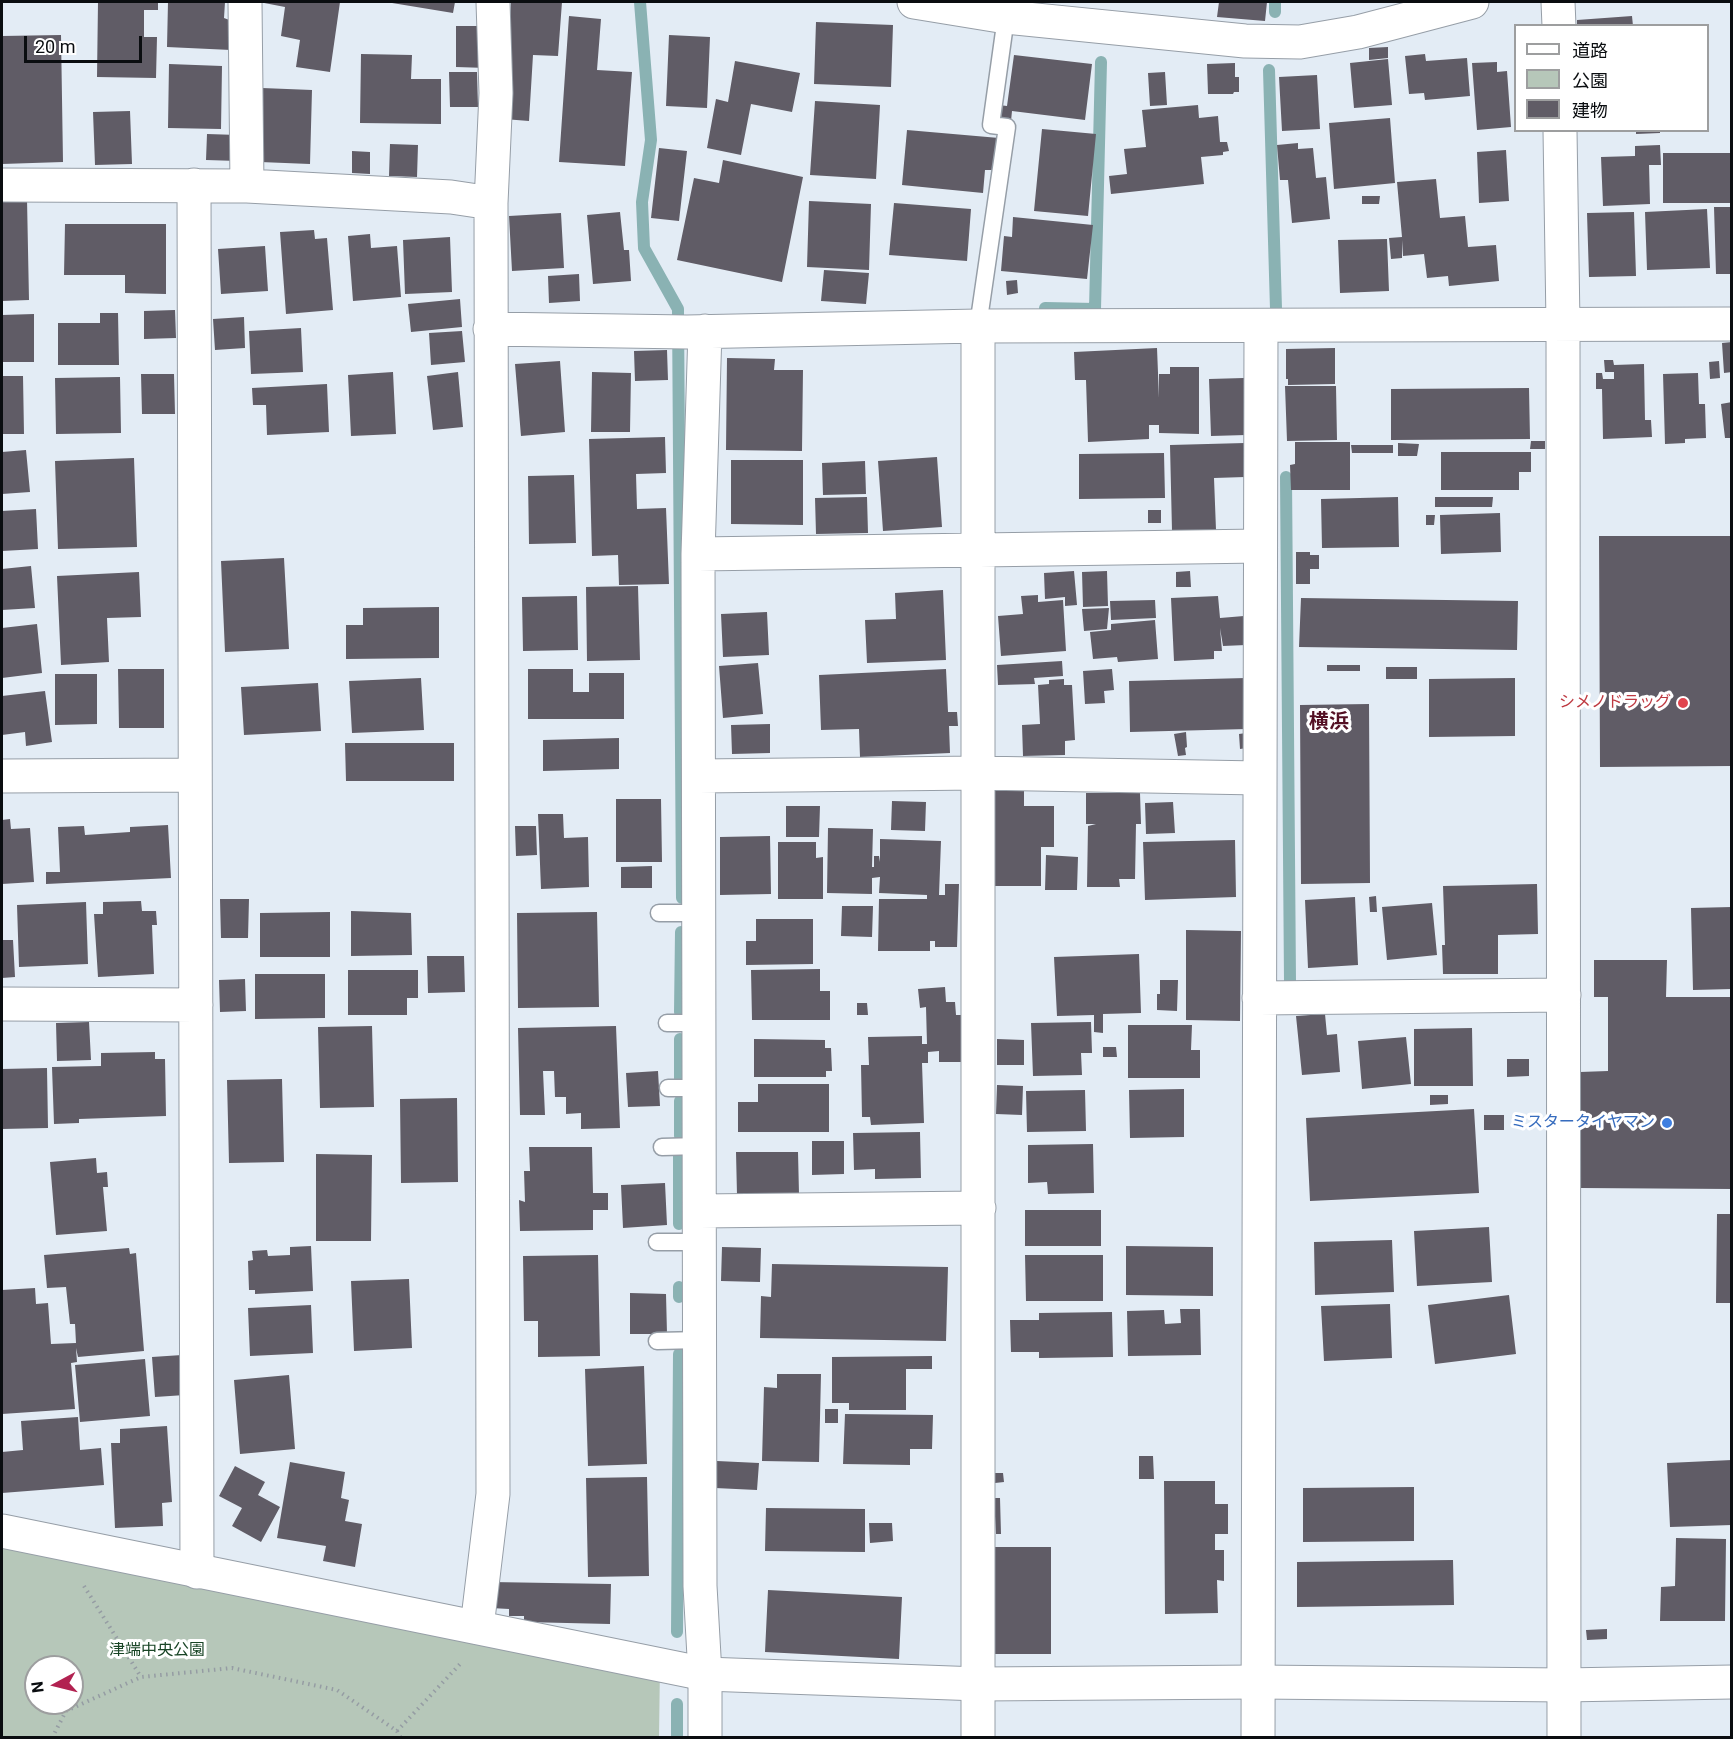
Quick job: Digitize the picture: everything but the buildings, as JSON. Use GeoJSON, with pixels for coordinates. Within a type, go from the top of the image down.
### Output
{"type":"FeatureCollection","features":[{"type":"Feature","properties":{"kind":"street"},"geometry":{"type":"LineString","coordinates":[[245,2],[247,186]]}},
{"type":"Feature","properties":{"kind":"street"},"geometry":{"type":"LineString","coordinates":[[485,1629],[493,1494],[490,330],[491,202],[496,93],[494,2]]}},
{"type":"Feature","properties":{"kind":"street"},"geometry":{"type":"LineString","coordinates":[[915,2],[1006,17],[1245,41],[1300,42],[1358,32],[1472,2]]}},
{"type":"Feature","properties":{"kind":"street"},"geometry":{"type":"LineString","coordinates":[[1558,2],[1559,24]]}},
{"type":"Feature","properties":{"kind":"street"},"geometry":{"type":"LineString","coordinates":[[1560,132],[1563,324],[1564,1737]]}},
{"type":"Feature","properties":{"kind":"street"},"geometry":{"type":"LineString","coordinates":[[2,185],[247,186],[451,197],[491,202]]}},
{"type":"Feature","properties":{"kind":"street"},"geometry":{"type":"LineString","coordinates":[[194,185],[197,1572]]}},
{"type":"Feature","properties":{"kind":"street"},"geometry":{"type":"LineString","coordinates":[[490,330],[686,331],[978,326],[1731,324]]}},
{"type":"Feature","properties":{"kind":"street"},"geometry":{"type":"LineString","coordinates":[[978,326],[978,1737]]}},
{"type":"Feature","properties":{"kind":"street"},"geometry":{"type":"LineString","coordinates":[[1258,1737],[1261,326]]}},
{"type":"Feature","properties":{"kind":"street"},"geometry":{"type":"LineString","coordinates":[[686,331],[698,554],[700,1586],[705,1674],[705,1737]]}},
{"type":"Feature","properties":{"kind":"street"},"geometry":{"type":"LineString","coordinates":[[698,554],[1260,546]]}},
{"type":"Feature","properties":{"kind":"street"},"geometry":{"type":"LineString","coordinates":[[699,776],[978,773],[1259,777]]}},
{"type":"Feature","properties":{"kind":"street"},"geometry":{"type":"LineString","coordinates":[[2,776],[195,776]]}},
{"type":"Feature","properties":{"kind":"street"},"geometry":{"type":"LineString","coordinates":[[1259,998],[1564,995]]}},
{"type":"Feature","properties":{"kind":"street"},"geometry":{"type":"LineString","coordinates":[[2,1005],[196,1005]]}},
{"type":"Feature","properties":{"kind":"street"},"geometry":{"type":"LineString","coordinates":[[700,1227],[979,1208]]}},
{"type":"Feature","properties":{"kind":"street"},"geometry":{"type":"LineString","coordinates":[[2,1531],[705,1674],[979,1684],[1258,1682],[1564,1685],[1731,1682]]}},
{"type":"Feature","properties":{"kind":"lane"},"geometry":{"type":"LineString","coordinates":[[978,326],[1007,126],[991,125],[1006,17]]}},
{"type":"Feature","properties":{"kind":"lane"},"geometry":{"type":"LineString","coordinates":[[659,913],[700,913]]}},
{"type":"Feature","properties":{"kind":"lane"},"geometry":{"type":"LineString","coordinates":[[667,1023],[700,1023]]}},
{"type":"Feature","properties":{"kind":"lane"},"geometry":{"type":"LineString","coordinates":[[668,1088],[700,1088]]}},
{"type":"Feature","properties":{"kind":"lane"},"geometry":{"type":"LineString","coordinates":[[662,1146],[700,1146]]}},
{"type":"Feature","properties":{"kind":"lane"},"geometry":{"type":"LineString","coordinates":[[657,1242],[700,1227]]}},
{"type":"Feature","properties":{"kind":"lane"},"geometry":{"type":"LineString","coordinates":[[657,1341],[700,1340]]}},
{"type":"Feature","properties":{"kind":"path"},"geometry":{"type":"LineString","coordinates":[[57,1543],[141,1677]]}},
{"type":"Feature","properties":{"kind":"path"},"geometry":{"type":"LineString","coordinates":[[397,1731],[485,1629]]}},
{"type":"Feature","properties":{"kind":"path"},"geometry":{"type":"LineString","coordinates":[[52,1737],[66,1712],[141,1677],[232,1668],[337,1690],[397,1731],[401,1737]]}},
{"type":"Feature","properties":{"kind":"green space","name":"津端中央公園"},"geometry":{"type":"Polygon","coordinates":[[[2,1531],[660,1665],[659,1737],[2,1737],[2,1531]]]}},
{"type":"Feature","properties":{"kind":"waterway"},"geometry":{"type":"LineString","coordinates":[[640,2],[651,140],[642,202],[644,248],[678,309],[682,898]]}},
{"type":"Feature","properties":{"kind":"waterway"},"geometry":{"type":"LineString","coordinates":[[1275,2],[1275,12]]}},
{"type":"Feature","properties":{"kind":"waterway"},"geometry":{"type":"LineString","coordinates":[[1045,308],[1095,309],[1101,62]]}},
{"type":"Feature","properties":{"kind":"waterway"},"geometry":{"type":"LineString","coordinates":[[1269,70],[1276,309]]}},
{"type":"Feature","properties":{"kind":"waterway"},"geometry":{"type":"LineString","coordinates":[[1286,477],[1290,982]]}},
{"type":"Feature","properties":{"kind":"waterway"},"geometry":{"type":"LineString","coordinates":[[680,1012],[681,932]]}},
{"type":"Feature","properties":{"kind":"waterway"},"geometry":{"type":"LineString","coordinates":[[680,1039],[680,1080]]}},
{"type":"Feature","properties":{"kind":"waterway"},"geometry":{"type":"LineString","coordinates":[[680,1101],[680,1136]]}},
{"type":"Feature","properties":{"kind":"waterway"},"geometry":{"type":"LineString","coordinates":[[679,1156],[679,1224]]}},
{"type":"Feature","properties":{"kind":"waterway"},"geometry":{"type":"LineString","coordinates":[[679,1287],[679,1297]]}},
{"type":"Feature","properties":{"kind":"waterway"},"geometry":{"type":"LineString","coordinates":[[677,1632],[679,1354]]}},
{"type":"Feature","properties":{"kind":"waterway"},"geometry":{"type":"LineString","coordinates":[[677,1704],[677,1738]]}},
{"type":"Feature","properties":{"kind":"place","name":"シメノドラッグ"},"geometry":{"type":"Point","coordinates":[1683,703]}},
{"type":"Feature","properties":{"kind":"place","name":"ミスタータイヤマン"},"geometry":{"type":"Point","coordinates":[1667,1123]}},
{"type":"Feature","properties":{"kind":"district","name":"横浜"},"geometry":{"type":"Point","coordinates":[1329,723]}}]}
